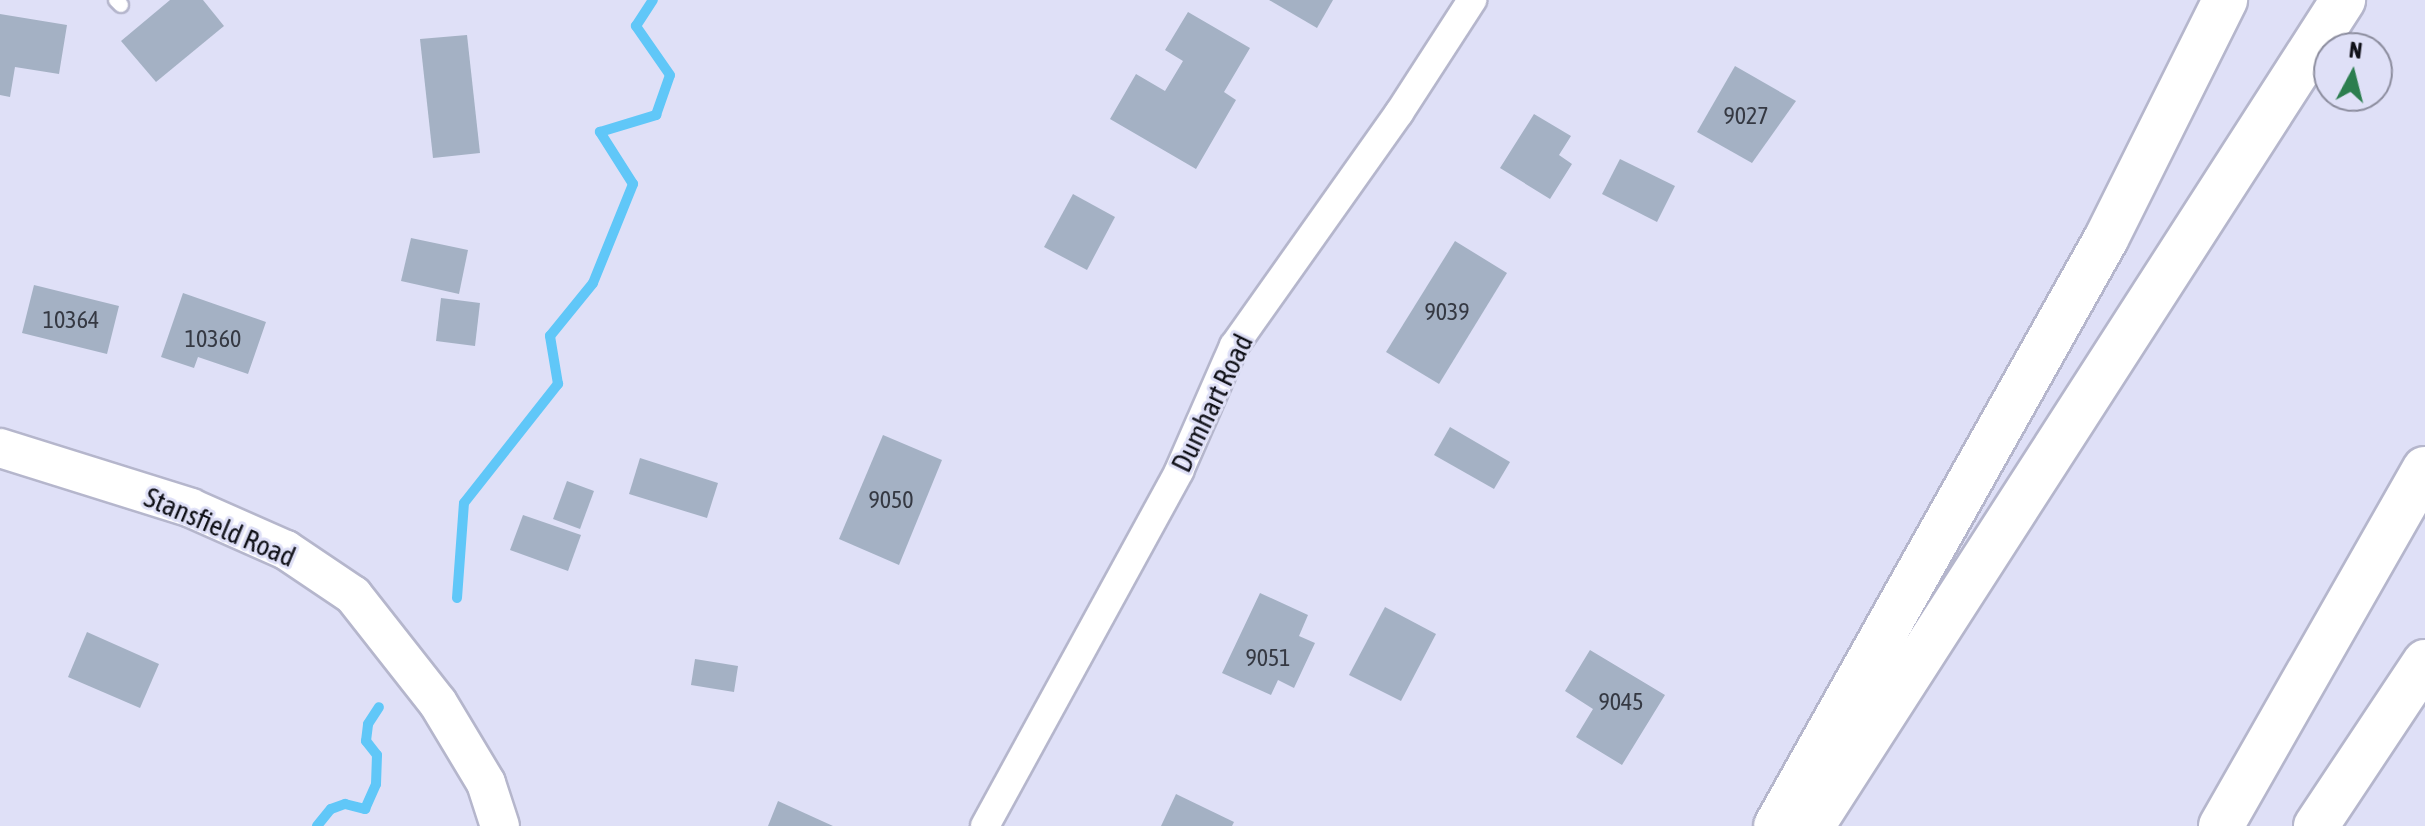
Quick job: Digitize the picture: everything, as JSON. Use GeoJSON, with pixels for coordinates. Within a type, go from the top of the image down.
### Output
{"type":"FeatureCollection","features":[{"type":"Feature","properties":{"kind":"highway"},"geometry":{"type":"LineString","coordinates":[[1776,826],[2106,239],[2225,0]]}},
{"type":"Feature","properties":{"kind":"highway"},"geometry":{"type":"LineString","coordinates":[[1812,826],[2343,0]]}},
{"type":"Feature","properties":{"kind":"highway"},"geometry":{"type":"LineString","coordinates":[[2221,826],[2425,469]]}},
{"type":"Feature","properties":{"kind":"highway"},"geometry":{"type":"LineString","coordinates":[[2316,826],[2425,662]]}},
{"type":"Feature","properties":{"kind":"street","name":"Dumhart Road"},"geometry":{"type":"LineString","coordinates":[[985,826],[1179,471],[1234,346],[1399,113],[1472,0]]}},
{"type":"Feature","properties":{"kind":"street","name":"Stansfield Road"},"geometry":{"type":"LineString","coordinates":[[0,448],[191,508],[286,550],[353,595],[438,703],[486,783],[500,826]]}},
{"type":"Feature","properties":{"kind":"building"},"geometry":{"type":"Polygon","coordinates":[[[170,0],[203,0],[224,26],[156,82],[121,41],[170,0]]]}},
{"type":"Feature","properties":{"kind":"building"},"geometry":{"type":"Polygon","coordinates":[[[1269,0],[1333,0],[1317,28],[1269,0]]]}},
{"type":"Feature","properties":{"kind":"building"},"geometry":{"type":"Polygon","coordinates":[[[1188,12],[1250,48],[1224,92],[1236,100],[1196,169],[1110,119],[1136,74],[1165,91],[1183,61],[1165,50],[1188,12]]]}},
{"type":"Feature","properties":{"kind":"building"},"geometry":{"type":"Polygon","coordinates":[[[0,14],[67,25],[59,74],[15,67],[10,97],[0,95],[0,14]]]}},
{"type":"Feature","properties":{"kind":"building"},"geometry":{"type":"Polygon","coordinates":[[[467,35],[480,153],[433,158],[420,39],[467,35]]]}},
{"type":"Feature","properties":{"kind":"building"},"geometry":{"type":"Polygon","coordinates":[[[1735,66],[1796,101],[1752,163],[1697,132],[1735,66]]]}},
{"type":"Feature","properties":{"kind":"building"},"geometry":{"type":"Polygon","coordinates":[[[1534,114],[1571,136],[1559,155],[1572,164],[1550,199],[1500,168],[1534,114]]]}},
{"type":"Feature","properties":{"kind":"building"},"geometry":{"type":"Polygon","coordinates":[[[1620,159],[1675,186],[1657,222],[1602,194],[1620,159]]]}},
{"type":"Feature","properties":{"kind":"building"},"geometry":{"type":"Polygon","coordinates":[[[1073,194],[1115,217],[1087,270],[1044,247],[1073,194]]]}},
{"type":"Feature","properties":{"kind":"building"},"geometry":{"type":"Polygon","coordinates":[[[411,238],[468,250],[459,294],[401,281],[411,238]]]}},
{"type":"Feature","properties":{"kind":"building"},"geometry":{"type":"Polygon","coordinates":[[[1455,241],[1507,273],[1439,384],[1386,352],[1455,241]]]}},
{"type":"Feature","properties":{"kind":"building"},"geometry":{"type":"Polygon","coordinates":[[[34,285],[119,306],[107,354],[22,333],[34,285]]]}},
{"type":"Feature","properties":{"kind":"building"},"geometry":{"type":"Polygon","coordinates":[[[183,293],[266,322],[248,374],[198,357],[194,368],[161,357],[183,293]]]}},
{"type":"Feature","properties":{"kind":"building"},"geometry":{"type":"Polygon","coordinates":[[[441,298],[480,303],[475,346],[436,341],[441,298]]]}},
{"type":"Feature","properties":{"kind":"building"},"geometry":{"type":"Polygon","coordinates":[[[1450,427],[1510,462],[1494,489],[1434,455],[1450,427]]]}},
{"type":"Feature","properties":{"kind":"building"},"geometry":{"type":"Polygon","coordinates":[[[883,435],[942,460],[899,565],[839,539],[883,435]]]}},
{"type":"Feature","properties":{"kind":"building"},"geometry":{"type":"Polygon","coordinates":[[[640,458],[718,483],[707,518],[629,494],[640,458]]]}},
{"type":"Feature","properties":{"kind":"building"},"geometry":{"type":"Polygon","coordinates":[[[567,481],[594,491],[580,529],[553,519],[567,481]]]}},
{"type":"Feature","properties":{"kind":"building"},"geometry":{"type":"Polygon","coordinates":[[[523,515],[581,535],[568,571],[510,550],[523,515]]]}},
{"type":"Feature","properties":{"kind":"building"},"geometry":{"type":"Polygon","coordinates":[[[1260,593],[1308,615],[1299,636],[1315,643],[1294,688],[1278,680],[1271,695],[1222,673],[1260,593]]]}},
{"type":"Feature","properties":{"kind":"building"},"geometry":{"type":"Polygon","coordinates":[[[1385,607],[1436,634],[1401,701],[1349,675],[1385,607]]]}},
{"type":"Feature","properties":{"kind":"building"},"geometry":{"type":"Polygon","coordinates":[[[87,632],[159,664],[140,708],[68,677],[87,632]]]}},
{"type":"Feature","properties":{"kind":"building"},"geometry":{"type":"Polygon","coordinates":[[[1590,650],[1665,695],[1622,765],[1576,737],[1593,709],[1565,691],[1590,650]]]}},
{"type":"Feature","properties":{"kind":"building"},"geometry":{"type":"Polygon","coordinates":[[[695,659],[738,666],[734,692],[691,685],[695,659]]]}},
{"type":"Feature","properties":{"kind":"building"},"geometry":{"type":"Polygon","coordinates":[[[1176,794],[1234,822],[1232,826],[1161,826],[1176,794]]]}},
{"type":"Feature","properties":{"kind":"building"},"geometry":{"type":"Polygon","coordinates":[[[778,801],[833,826],[768,826],[778,801]]]}},
{"type":"Feature","properties":{"kind":"waterway"},"geometry":{"type":"LineString","coordinates":[[457,598],[464,503],[558,384],[550,336],[593,283],[633,184],[600,132],[656,115],[670,75],[636,26],[653,0]]}},
{"type":"Feature","properties":{"kind":"waterway"},"geometry":{"type":"LineString","coordinates":[[317,826],[331,809],[345,804],[365,809],[376,784],[377,755],[366,741],[368,724],[379,707]]}}]}
